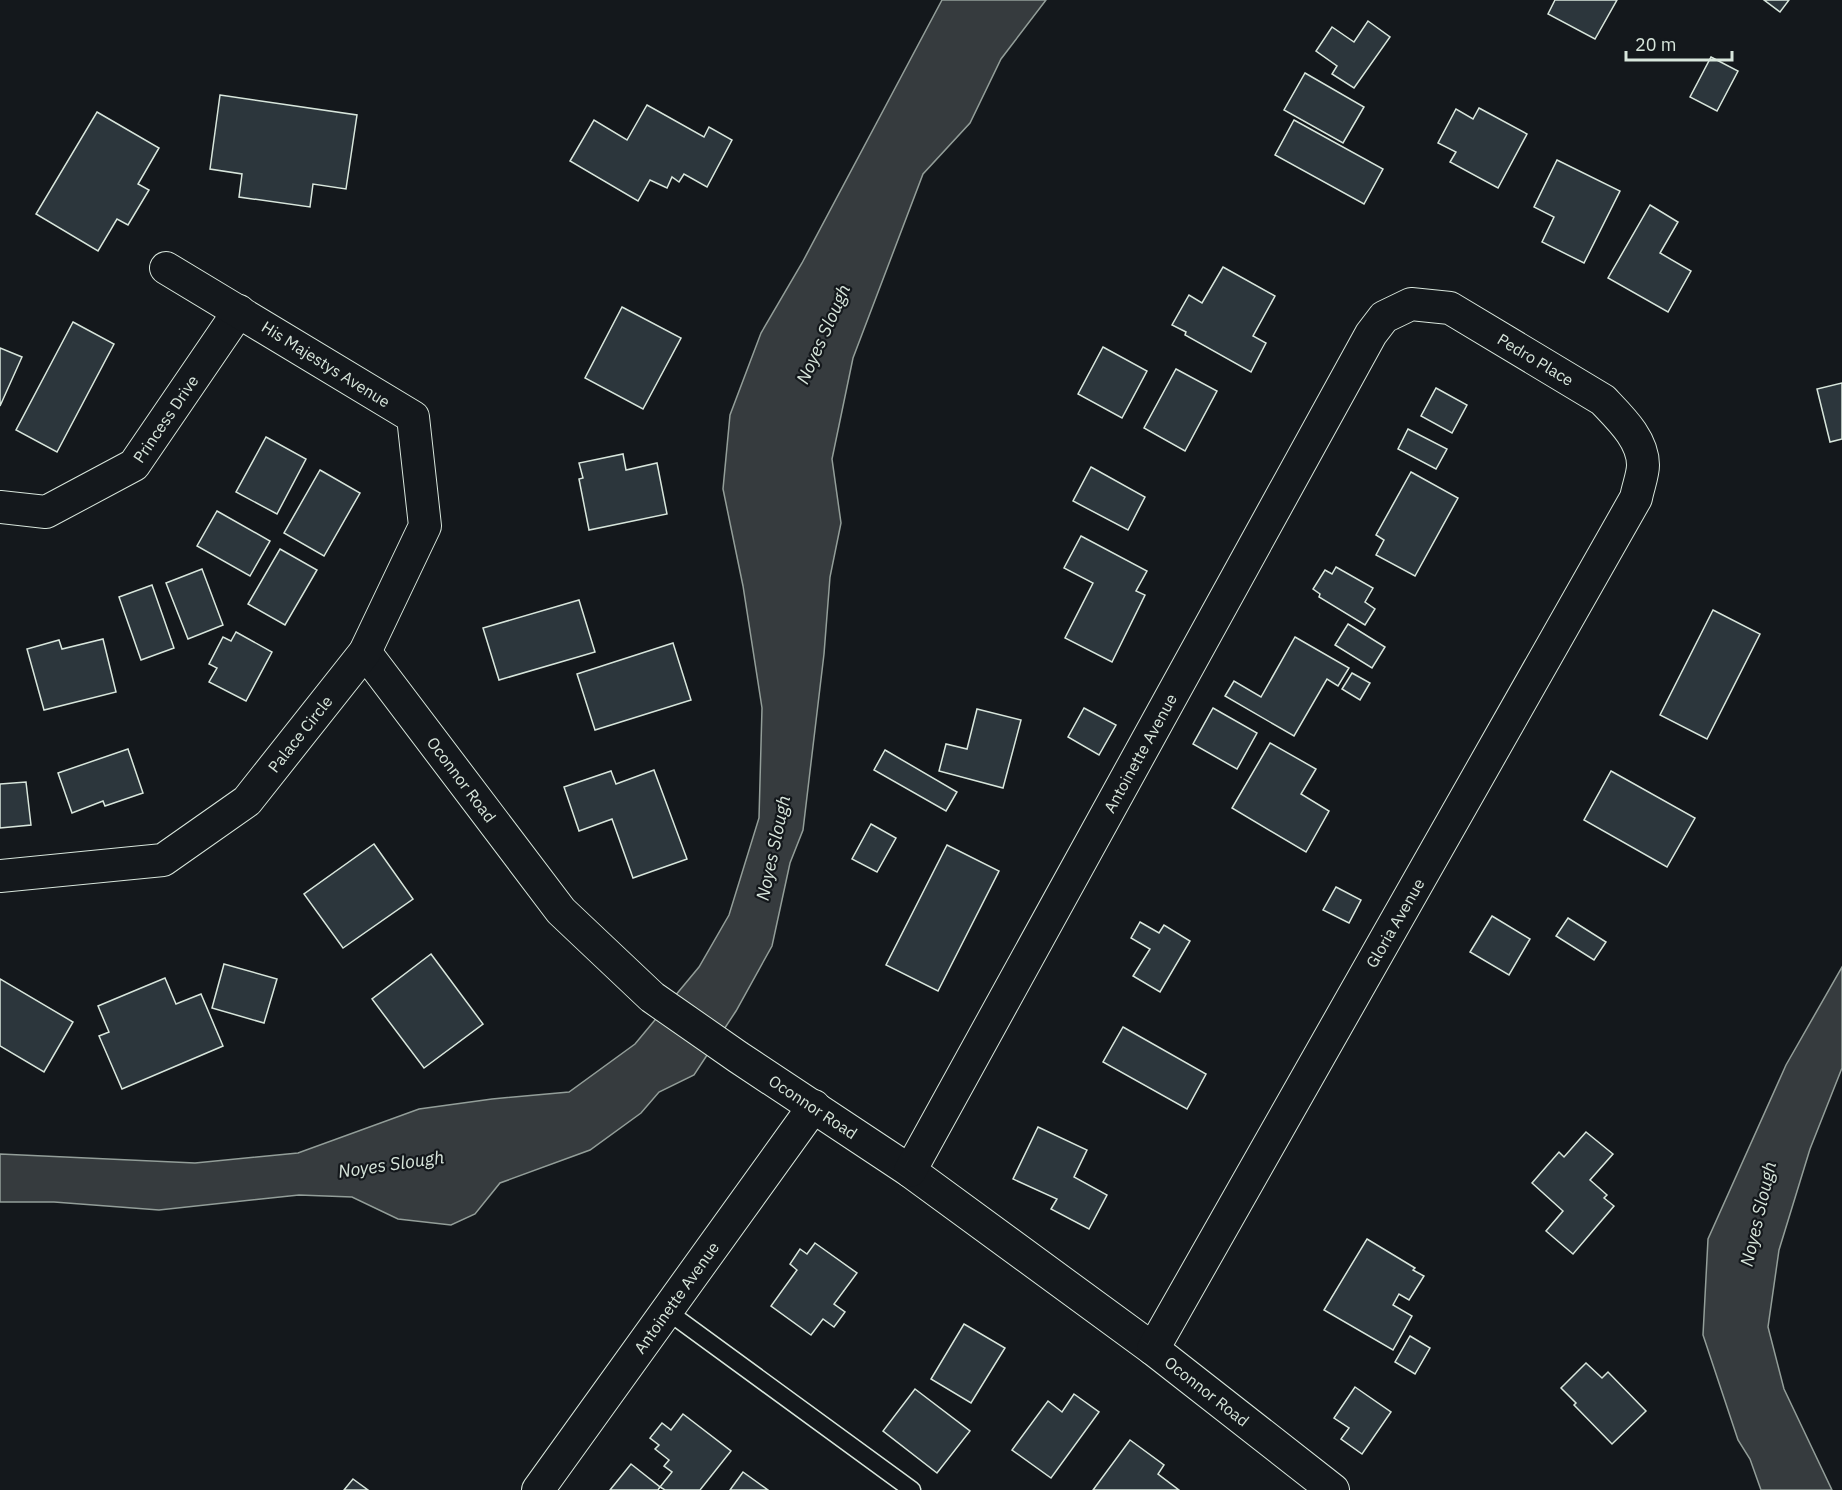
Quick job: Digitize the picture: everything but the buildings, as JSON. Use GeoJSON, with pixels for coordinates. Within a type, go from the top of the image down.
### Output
{"type":"FeatureCollection","features":[{"type":"Feature","properties":{"kind":"street","name":"His Majestys Avenue"},"geometry":{"type":"LineString","coordinates":[[166,268],[413,417]]}},
{"type":"Feature","properties":{"kind":"street","name":"Pedro Place"},"geometry":{"type":"LineString","coordinates":[[1371,334],[1384,317],[1411,304],[1450,308],[1603,400],[1621,419],[1640,446],[1643,465],[1636,498]]}},
{"type":"Feature","properties":{"kind":"street","name":"Princess Drive"},"geometry":{"type":"LineString","coordinates":[[0,507],[46,513],[134,465],[239,311]]}},
{"type":"Feature","properties":{"kind":"street","name":"Antoinette Avenue"},"geometry":{"type":"LineString","coordinates":[[910,1171],[1371,334]]}},
{"type":"Feature","properties":{"kind":"street","name":"Palace Circle"},"geometry":{"type":"LineString","coordinates":[[0,876],[163,860],[247,801],[365,652],[425,526],[413,417]]}},
{"type":"Feature","properties":{"kind":"street","name":"Gloria Avenue"},"geometry":{"type":"LineString","coordinates":[[1153,1349],[1636,498]]}},
{"type":"Feature","properties":{"kind":"street","name":"Oconnor Road"},"geometry":{"type":"LineString","coordinates":[[365,652],[561,911],[652,997],[910,1171],[1153,1349],[1333,1490]]}},
{"type":"Feature","properties":{"kind":"street","name":"Antoinette Avenue"},"geometry":{"type":"LineString","coordinates":[[538,1490],[814,1106]]}},
{"type":"Feature","properties":{"kind":"lane"},"geometry":{"type":"LineString","coordinates":[[667,1311],[912,1490]]}},
{"type":"Feature","properties":{"kind":"water","name":"Noyes Slough"},"geometry":{"type":"Polygon","coordinates":[[[942,0],[1046,0],[1001,59],[970,123],[923,174],[853,358],[832,459],[841,523],[830,577],[824,654],[803,830],[790,863],[772,946],[736,1011],[694,1075],[659,1092],[641,1113],[590,1150],[500,1183],[475,1214],[451,1225],[398,1219],[352,1197],[299,1195],[159,1210],[54,1202],[0,1202],[0,1154],[195,1163],[298,1153],[419,1109],[569,1092],[635,1044],[699,967],[729,915],[759,818],[762,708],[743,586],[723,489],[730,415],[761,333],[802,263],[942,0]]]}},
{"type":"Feature","properties":{"kind":"water","name":"Noyes Slough"},"geometry":{"type":"Polygon","coordinates":[[[1842,967],[1842,1068],[1810,1149],[1779,1250],[1768,1327],[1784,1389],[1832,1490],[1761,1490],[1750,1459],[1738,1440],[1703,1335],[1708,1239],[1786,1065],[1842,967]]]}}]}
